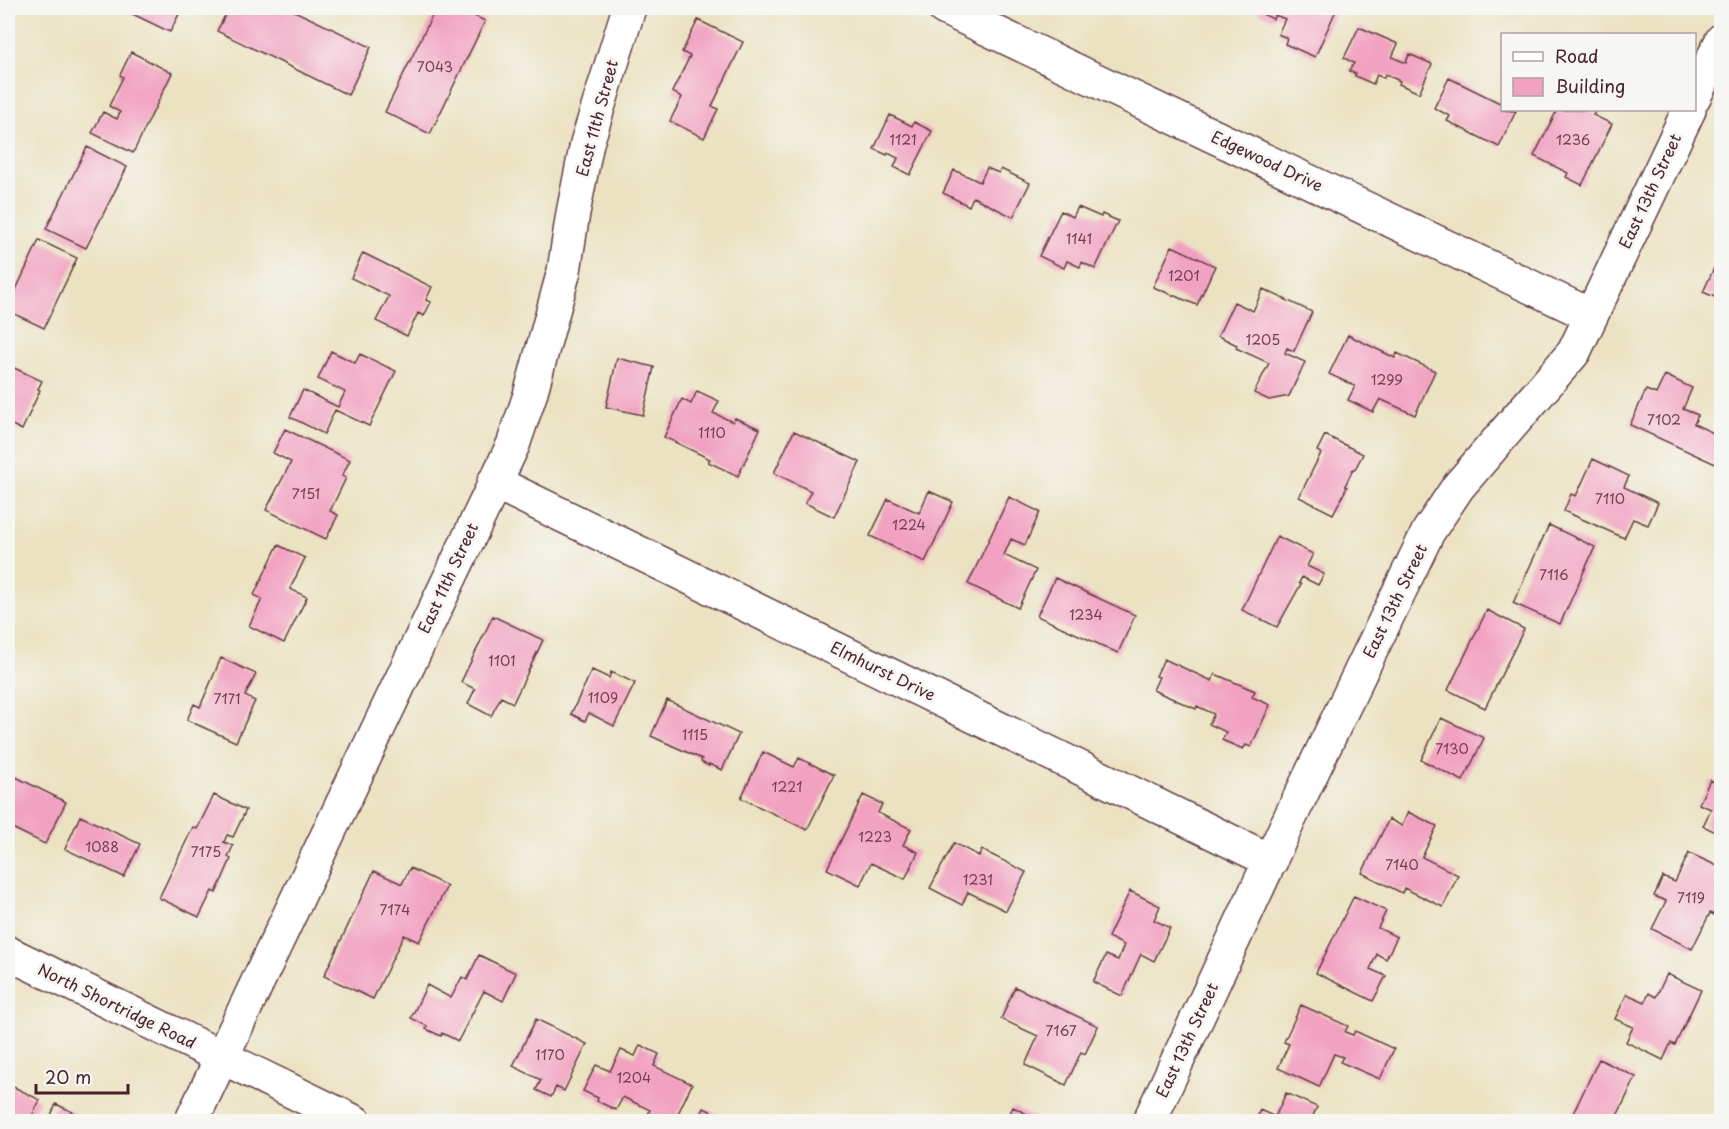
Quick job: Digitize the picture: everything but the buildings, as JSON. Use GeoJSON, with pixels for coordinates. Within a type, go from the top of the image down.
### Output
{"type":"FeatureCollection","features":[{"type":"Feature","properties":{"kind":"street","name":"East 11th Street"},"geometry":{"type":"LineString","coordinates":[[190,1122],[513,445],[530,395],[564,271],[587,143],[629,8]]}},
{"type":"Feature","properties":{"kind":"street","name":"Edgewood Drive"},"geometry":{"type":"LineString","coordinates":[[944,8],[1590,315]]}},
{"type":"Feature","properties":{"kind":"street"},"geometry":{"type":"LineString","coordinates":[[1696,95],[1722,40]]}},
{"type":"Feature","properties":{"kind":"street","name":"East 13th Street"},"geometry":{"type":"LineString","coordinates":[[1149,1122],[1428,531],[1458,487],[1574,352],[1689,111]]}},
{"type":"Feature","properties":{"kind":"street","name":"Elmhurst Drive"},"geometry":{"type":"LineString","coordinates":[[494,482],[1271,861]]}},
{"type":"Feature","properties":{"kind":"street","name":"North Shortridge Road"},"geometry":{"type":"LineString","coordinates":[[8,953],[356,1122]]}}]}
